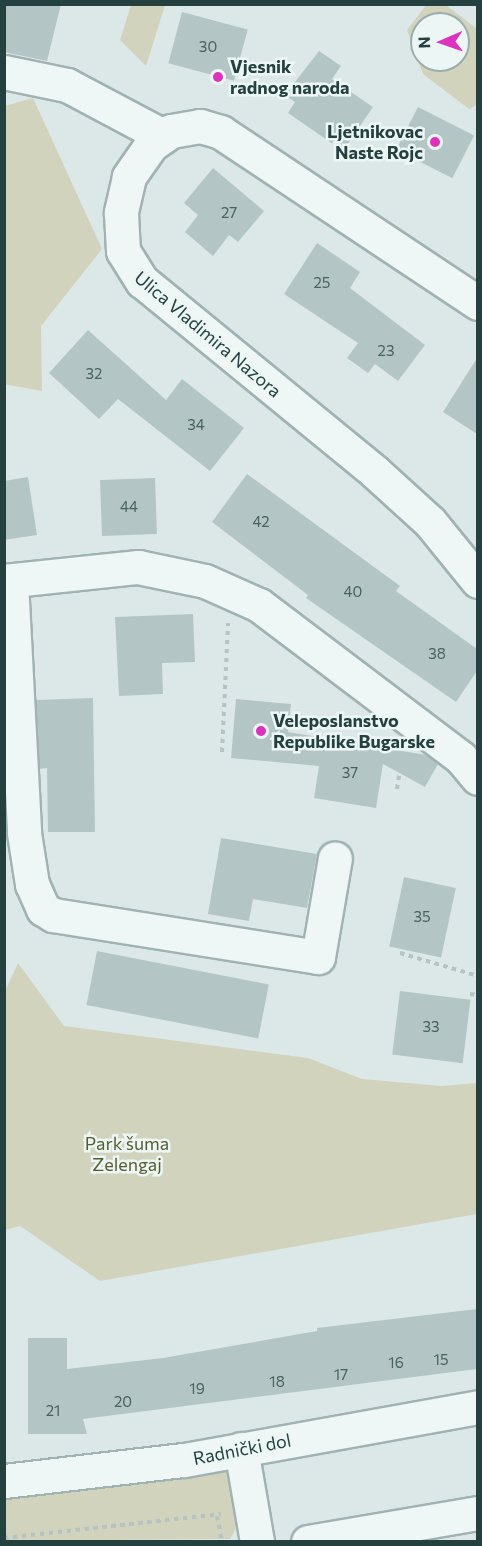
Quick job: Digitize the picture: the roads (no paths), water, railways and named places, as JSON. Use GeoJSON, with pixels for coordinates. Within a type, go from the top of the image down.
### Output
{"type":"FeatureCollection","features":[{"type":"Feature","properties":{"kind":"street"},"geometry":{"type":"LineString","coordinates":[[4,72],[67,86],[163,136],[200,126],[233,137],[477,303]]}},
{"type":"Feature","properties":{"kind":"street","name":"Ulica Vladimira Nazora"},"geometry":{"type":"LineString","coordinates":[[163,136],[135,165],[124,195],[122,243],[134,272],[382,478],[430,522],[477,581]]}},
{"type":"Feature","properties":{"kind":"street"},"geometry":{"type":"LineString","coordinates":[[335,858],[318,957],[53,915],[43,909],[32,884],[24,833],[10,647],[8,581],[138,567],[206,581],[259,605],[461,758],[477,778]]}},
{"type":"Feature","properties":{"kind":"street","name":"Radnički dol"},"geometry":{"type":"LineString","coordinates":[[4,1481],[161,1463],[477,1407]]}},
{"type":"Feature","properties":{"kind":"street"},"geometry":{"type":"LineString","coordinates":[[241,1449],[257,1542]]}},
{"type":"Feature","properties":{"kind":"street"},"geometry":{"type":"LineString","coordinates":[[308,1542],[477,1513]]}},
{"type":"Feature","properties":{"kind":"place","name":"Vjesnik radnog naroda"},"geometry":{"type":"Point","coordinates":[218,77]}},
{"type":"Feature","properties":{"kind":"place","name":"Ljetnikovac Naste Rojc"},"geometry":{"type":"Point","coordinates":[435,142]}},
{"type":"Feature","properties":{"kind":"place","name":"Veleposlanstvo Republike Bugarske"},"geometry":{"type":"Point","coordinates":[261,731]}},
{"type":"Feature","properties":{"kind":"park label","name":"Park šuma Zelengaj"},"geometry":{"type":"Point","coordinates":[127,1154]}}]}
